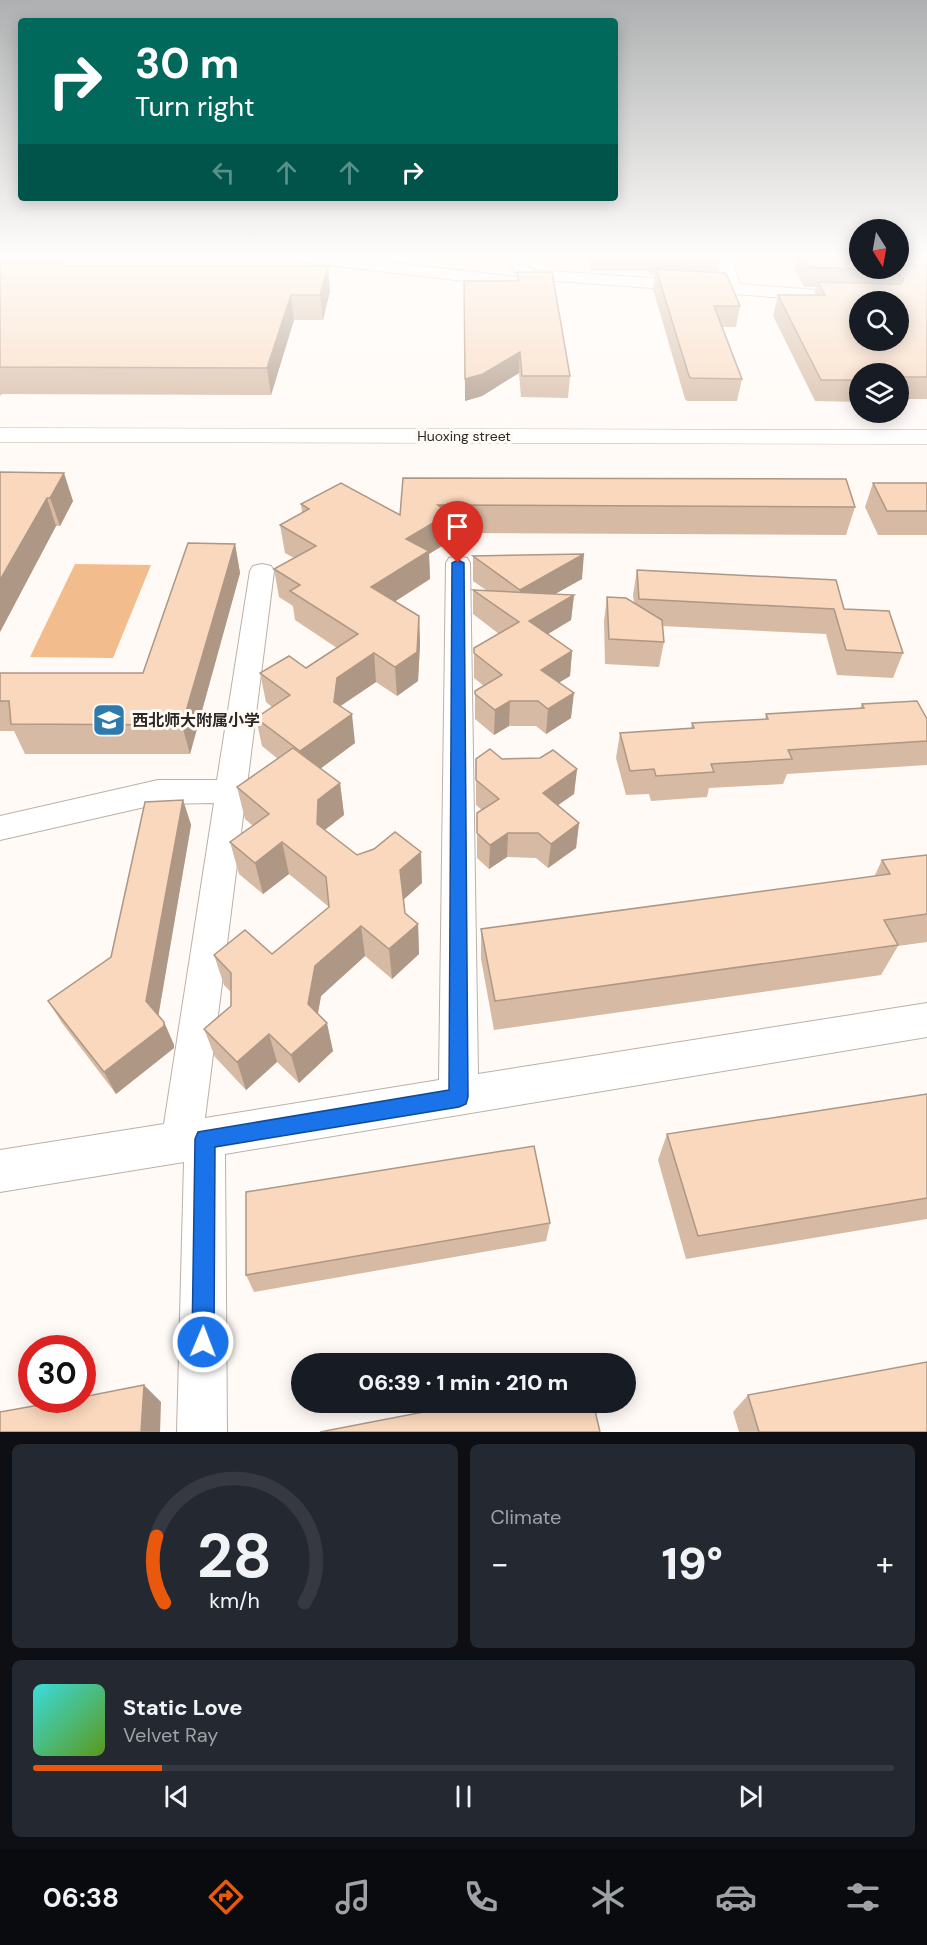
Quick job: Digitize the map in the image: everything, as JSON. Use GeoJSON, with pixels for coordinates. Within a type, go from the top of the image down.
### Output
{"type":"FeatureCollection","features":[{"type":"Feature","properties":{"kind":"street","name":"Huoxing street"},"geometry":{"type":"LineString","coordinates":[[0,420],[927,423]]}},
{"type":"Feature","properties":{"kind":"street","name":"Huoxing street"},"geometry":{"type":"LineString","coordinates":[[0,435],[927,437]]}},
{"type":"Feature","properties":{"kind":"street"},"geometry":{"type":"LineString","coordinates":[[458,563],[459,1097]]}},
{"type":"Feature","properties":{"kind":"street"},"geometry":{"type":"LineString","coordinates":[[202,1432],[193,1141],[232,791],[262,571]]}},
{"type":"Feature","properties":{"kind":"street"},"geometry":{"type":"LineString","coordinates":[[0,828],[158,792],[232,791]]}},
{"type":"Feature","properties":{"kind":"street"},"geometry":{"type":"LineString","coordinates":[[0,1171],[927,1020]]}},
{"type":"Feature","properties":{"kind":"shaded area"},"geometry":{"type":"Polygon","coordinates":[[[75,564],[151,565],[113,658],[30,657],[75,564]]]}},
{"type":"Feature","properties":{"kind":"building"},"geometry":{"type":"Polygon","coordinates":[[[0,320],[283,320],[267,368],[0,367],[0,320]]]}},
{"type":"Feature","properties":{"kind":"building"},"geometry":{"type":"Polygon","coordinates":[[[464,320],[560,320],[570,376],[522,376],[520,352],[483,374],[465,379],[464,320]]]}},
{"type":"Feature","properties":{"kind":"building"},"geometry":{"type":"Polygon","coordinates":[[[672,320],[719,320],[742,379],[691,378],[672,320]]]}},
{"type":"Feature","properties":{"kind":"building"},"geometry":{"type":"Polygon","coordinates":[[[791,320],[849,320],[849,351],[909,351],[909,320],[927,320],[927,377],[909,377],[909,363],[849,363],[849,380],[821,380],[791,320]]]}},
{"type":"Feature","properties":{"kind":"building"},"geometry":{"type":"Polygon","coordinates":[[[0,472],[64,473],[0,580],[0,472]]]}},
{"type":"Feature","properties":{"kind":"building"},"geometry":{"type":"Polygon","coordinates":[[[403,478],[846,479],[855,507],[438,505],[450,513],[406,539],[429,551],[371,587],[419,616],[417,652],[395,667],[374,653],[337,678],[334,702],[352,714],[300,751],[256,718],[290,695],[260,673],[289,656],[306,668],[358,634],[290,591],[300,585],[274,569],[316,546],[280,525],[309,509],[301,504],[341,483],[400,515],[403,478]]]}},
{"type":"Feature","properties":{"kind":"building"},"geometry":{"type":"Polygon","coordinates":[[[873,483],[927,483],[927,511],[887,511],[873,483]]]}},
{"type":"Feature","properties":{"kind":"building"},"geometry":{"type":"Polygon","coordinates":[[[188,543],[235,544],[182,725],[11,724],[9,701],[0,701],[0,673],[143,673],[188,543]]]}},
{"type":"Feature","properties":{"kind":"building"},"geometry":{"type":"Polygon","coordinates":[[[584,554],[520,590],[473,556],[584,554]]]}},
{"type":"Feature","properties":{"kind":"building"},"geometry":{"type":"Polygon","coordinates":[[[637,570],[836,580],[844,609],[889,611],[903,653],[846,650],[834,609],[639,599],[637,570]]]}},
{"type":"Feature","properties":{"kind":"building"},"geometry":{"type":"Polygon","coordinates":[[[473,590],[574,595],[529,621],[572,651],[541,670],[574,693],[548,709],[538,701],[510,701],[495,710],[475,694],[475,691],[502,675],[474,653],[474,648],[519,622],[473,590]]]}},
{"type":"Feature","properties":{"kind":"building"},"geometry":{"type":"Polygon","coordinates":[[[607,597],[626,598],[662,620],[664,642],[609,639],[607,597]]]}},
{"type":"Feature","properties":{"kind":"building"},"geometry":{"type":"Polygon","coordinates":[[[917,701],[927,719],[927,741],[788,750],[792,759],[711,764],[714,772],[656,776],[654,769],[630,771],[620,733],[694,728],[692,723],[768,719],[766,714],[864,708],[862,704],[917,701]]]}},
{"type":"Feature","properties":{"kind":"building"},"geometry":{"type":"Polygon","coordinates":[[[293,748],[340,783],[318,800],[317,824],[357,855],[374,849],[395,832],[421,852],[400,870],[405,913],[418,924],[389,949],[361,926],[315,966],[308,1004],[327,1023],[291,1055],[269,1034],[237,1062],[204,1029],[231,1006],[231,973],[214,955],[245,930],[272,954],[329,907],[326,877],[282,842],[255,863],[230,842],[269,814],[237,787],[293,748]]]}},
{"type":"Feature","properties":{"kind":"building"},"geometry":{"type":"Polygon","coordinates":[[[490,749],[502,759],[540,758],[553,750],[577,769],[543,793],[579,823],[551,844],[538,833],[508,833],[490,845],[477,833],[477,813],[499,799],[476,780],[476,759],[490,749]]]}},
{"type":"Feature","properties":{"kind":"building"},"geometry":{"type":"Polygon","coordinates":[[[183,800],[146,1001],[164,1022],[164,1026],[104,1072],[48,1001],[111,957],[145,802],[183,800]]]}},
{"type":"Feature","properties":{"kind":"building"},"geometry":{"type":"Polygon","coordinates":[[[927,855],[927,914],[884,920],[898,945],[495,1001],[481,929],[890,874],[882,860],[927,855]]]}},
{"type":"Feature","properties":{"kind":"building"},"geometry":{"type":"Polygon","coordinates":[[[927,1094],[927,1198],[698,1236],[667,1134],[927,1094]]]}},
{"type":"Feature","properties":{"kind":"building"},"geometry":{"type":"Polygon","coordinates":[[[534,1146],[550,1223],[246,1275],[246,1192],[534,1146]]]}},
{"type":"Feature","properties":{"kind":"building"},"geometry":{"type":"Polygon","coordinates":[[[927,1362],[927,1432],[759,1432],[748,1395],[927,1362]]]}},
{"type":"Feature","properties":{"kind":"building"},"geometry":{"type":"Polygon","coordinates":[[[144,1385],[141,1432],[0,1432],[0,1412],[18,1409],[18,1413],[96,1413],[96,1394],[144,1385]]]}},
{"type":"Feature","properties":{"kind":"building"},"geometry":{"type":"Polygon","coordinates":[[[418,1413],[596,1413],[600,1432],[320,1432],[418,1413]]]}},
{"type":"Feature","properties":{"kind":"place","name":"西北师大附属小学"},"geometry":{"type":"Point","coordinates":[109,720]}},
{"type":"Feature","properties":{"kind":"route"},"geometry":{"type":"LineString","coordinates":[[203,1342],[205,1139],[459,1097],[458,563]]}}]}
